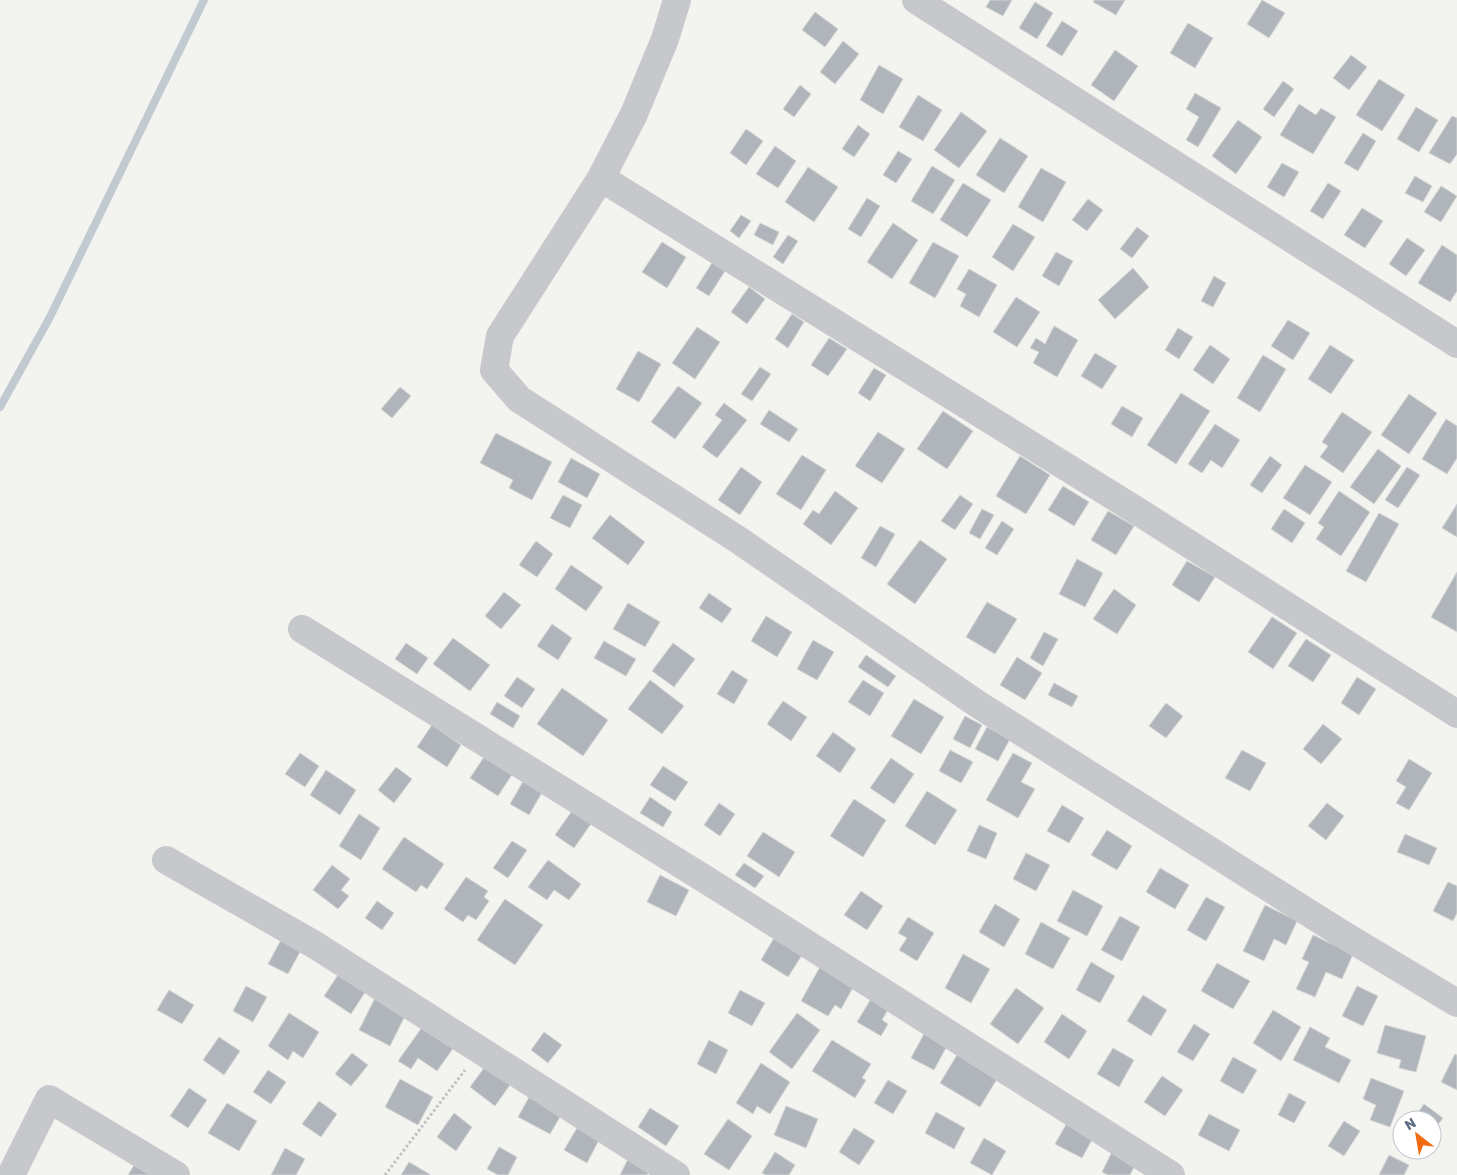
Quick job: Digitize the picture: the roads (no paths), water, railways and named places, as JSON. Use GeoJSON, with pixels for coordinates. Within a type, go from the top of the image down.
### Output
{"type":"FeatureCollection","features":[{"type":"Feature","properties":{"kind":"street"},"geometry":{"type":"LineString","coordinates":[[678,0],[665,39],[634,114],[601,178],[500,336],[494,370],[519,399],[737,539],[979,705],[1339,932],[1457,1003]]}},
{"type":"Feature","properties":{"kind":"street"},"geometry":{"type":"LineString","coordinates":[[916,0],[1457,344]]}},
{"type":"Feature","properties":{"kind":"street"},"geometry":{"type":"LineString","coordinates":[[601,178],[1134,509],[1457,714]]}},
{"type":"Feature","properties":{"kind":"street"},"geometry":{"type":"LineString","coordinates":[[302,629],[716,886],[1171,1175]]}},
{"type":"Feature","properties":{"kind":"street"},"geometry":{"type":"LineString","coordinates":[[166,860],[315,944],[676,1175]]}},
{"type":"Feature","properties":{"kind":"street"},"geometry":{"type":"LineString","coordinates":[[12,1175],[50,1099],[176,1175]]}},
{"type":"Feature","properties":{"kind":"waterway"},"geometry":{"type":"LineString","coordinates":[[0,407],[50,317],[204,0]]}}]}
